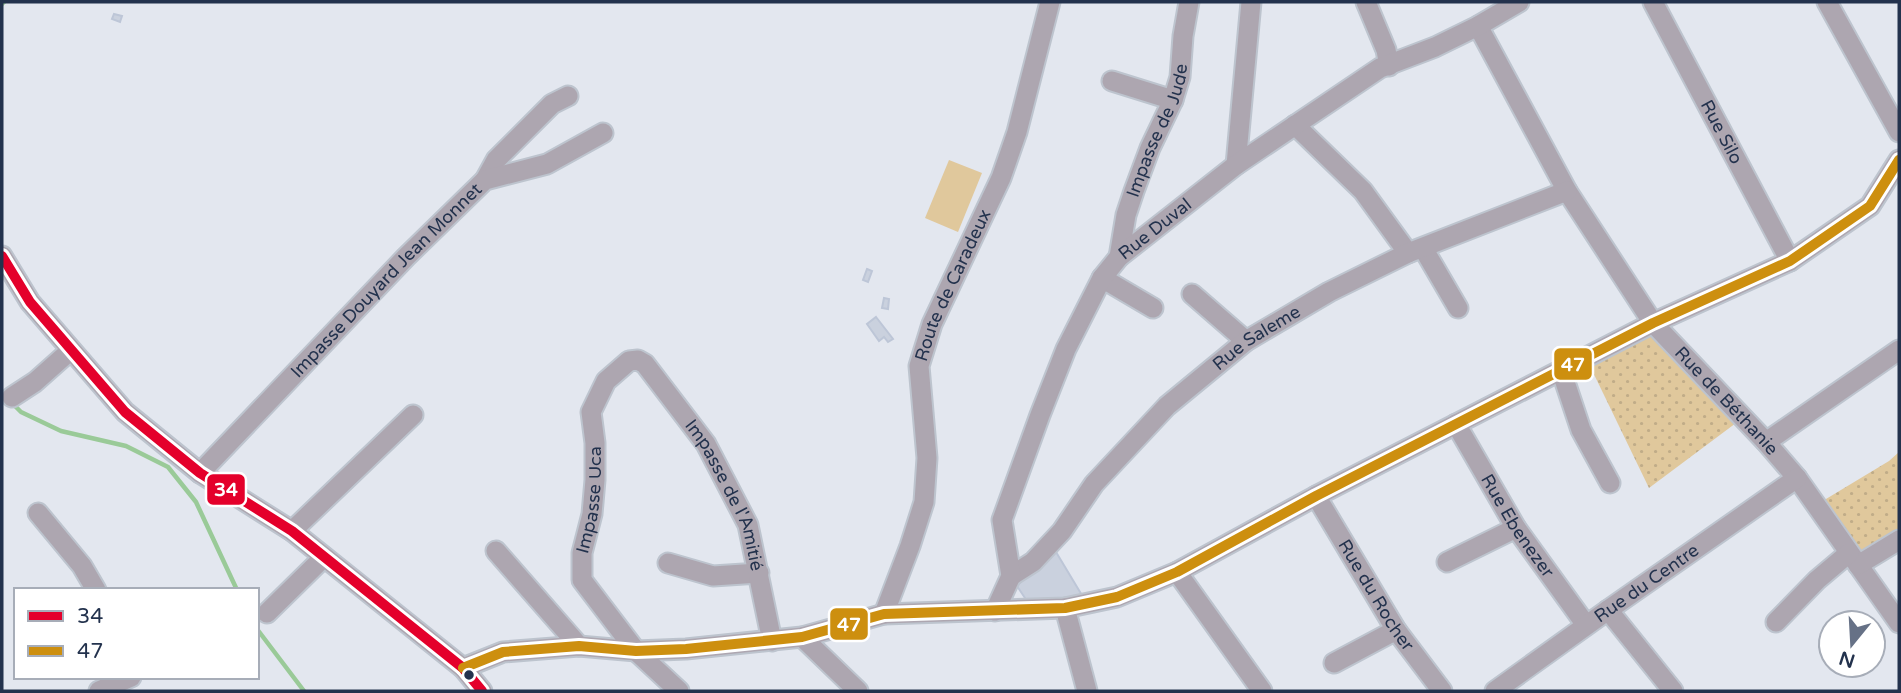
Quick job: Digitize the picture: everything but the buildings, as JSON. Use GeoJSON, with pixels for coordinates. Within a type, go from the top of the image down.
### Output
{"type":"FeatureCollection","features":[{"type":"Feature","properties":{"kind":"street","name":"Route de Caradeux"},"geometry":{"type":"LineString","coordinates":[[884,614],[924,502],[927,458],[919,366],[932,324],[1001,178],[1017,132],[1050,2]]}},
{"type":"Feature","properties":{"kind":"street","name":"Impasse de Jude"},"geometry":{"type":"LineString","coordinates":[[1119,257],[1126,215],[1134,191],[1180,78],[1189,2]]}},
{"type":"Feature","properties":{"kind":"street"},"geometry":{"type":"LineString","coordinates":[[1236,165],[1251,2]]}},
{"type":"Feature","properties":{"kind":"street"},"geometry":{"type":"LineString","coordinates":[[1366,2],[1386,50],[1389,66]]}},
{"type":"Feature","properties":{"kind":"street","name":"Rue Duval"},"geometry":{"type":"LineString","coordinates":[[1011,576],[1002,520],[1066,349],[1102,278],[1119,257],[1236,165],[1381,68],[1435,47],[1519,2]]}},
{"type":"Feature","properties":{"kind":"street","name":"Rue Silo"},"geometry":{"type":"LineString","coordinates":[[1653,2],[1790,261]]}},
{"type":"Feature","properties":{"kind":"street"},"geometry":{"type":"LineString","coordinates":[[1827,2],[1899,132]]}},
{"type":"Feature","properties":{"kind":"street","name":"Rue de Béthanie"},"geometry":{"type":"LineString","coordinates":[[1478,26],[1567,191],[1653,323],[1797,478],[1899,623]]}},
{"type":"Feature","properties":{"kind":"street"},"geometry":{"type":"LineString","coordinates":[[1112,81],[1173,100]]}},
{"type":"Feature","properties":{"kind":"street"},"geometry":{"type":"LineString","coordinates":[[485,180],[496,160],[552,104],[568,96]]}},
{"type":"Feature","properties":{"kind":"street"},"geometry":{"type":"LineString","coordinates":[[1295,125],[1363,191],[1416,250],[1458,308]]}},
{"type":"Feature","properties":{"kind":"street","name":"Impasse Douyard Jean Monnet"},"geometry":{"type":"LineString","coordinates":[[200,473],[406,257],[485,180],[547,164],[603,133]]}},
{"type":"Feature","properties":{"kind":"street"},"geometry":{"type":"LineString","coordinates":[[463,668],[503,652],[579,646],[636,651],[772,641],[802,637],[884,614],[1065,608],[1117,597],[1177,572],[1316,496],[1653,323],[1790,261],[1870,206],[1899,160]]}},
{"type":"Feature","properties":{"kind":"street","name":"Rue Saleme"},"geometry":{"type":"LineString","coordinates":[[1011,576],[1032,562],[1062,531],[1094,484],[1167,406],[1246,341],[1329,292],[1416,250],[1567,191]]}},
{"type":"Feature","properties":{"kind":"street"},"geometry":{"type":"LineString","coordinates":[[2,256],[30,302],[125,412],[200,473],[292,531],[324,556],[463,668],[482,691]]}},
{"type":"Feature","properties":{"kind":"street"},"geometry":{"type":"LineString","coordinates":[[1102,278],[1153,308]]}},
{"type":"Feature","properties":{"kind":"street"},"geometry":{"type":"LineString","coordinates":[[1192,294],[1246,341]]}},
{"type":"Feature","properties":{"kind":"street"},"geometry":{"type":"LineString","coordinates":[[12,397],[35,382],[72,350]]}},
{"type":"Feature","properties":{"kind":"street"},"geometry":{"type":"LineString","coordinates":[[1766,442],[1899,350]]}},
{"type":"Feature","properties":{"kind":"street","name":"Impasse Uca"},"geometry":{"type":"LineString","coordinates":[[636,651],[582,580],[582,553],[592,514],[595,480],[595,443],[591,412],[606,381],[629,361],[638,360],[645,364]]}},
{"type":"Feature","properties":{"kind":"street","name":"Impasse de l'Amitié"},"geometry":{"type":"LineString","coordinates":[[645,364],[706,444],[748,525],[772,641]]}},
{"type":"Feature","properties":{"kind":"street"},"geometry":{"type":"LineString","coordinates":[[1561,370],[1581,430],[1610,483]]}},
{"type":"Feature","properties":{"kind":"street"},"geometry":{"type":"LineString","coordinates":[[292,531],[413,415]]}},
{"type":"Feature","properties":{"kind":"street","name":"Rue Ebenezer"},"geometry":{"type":"LineString","coordinates":[[1456,424],[1516,528],[1586,625]]}},
{"type":"Feature","properties":{"kind":"street","name":"Rue du Centre"},"geometry":{"type":"LineString","coordinates":[[1495,691],[1797,478]]}},
{"type":"Feature","properties":{"kind":"street","name":"Rue du Rocher"},"geometry":{"type":"LineString","coordinates":[[1316,496],[1396,630],[1442,691]]}},
{"type":"Feature","properties":{"kind":"street"},"geometry":{"type":"LineString","coordinates":[[38,513],[82,566],[95,588]]}},
{"type":"Feature","properties":{"kind":"street"},"geometry":{"type":"LineString","coordinates":[[1447,562],[1516,528]]}},
{"type":"Feature","properties":{"kind":"street"},"geometry":{"type":"LineString","coordinates":[[1776,622],[1817,580],[1854,559],[1899,540]]}},
{"type":"Feature","properties":{"kind":"street"},"geometry":{"type":"LineString","coordinates":[[496,551],[579,646]]}},
{"type":"Feature","properties":{"kind":"street"},"geometry":{"type":"LineString","coordinates":[[267,613],[324,556]]}},
{"type":"Feature","properties":{"kind":"street"},"geometry":{"type":"LineString","coordinates":[[668,563],[713,576],[759,573]]}},
{"type":"Feature","properties":{"kind":"street"},"geometry":{"type":"LineString","coordinates":[[1177,572],[1262,691]]}},
{"type":"Feature","properties":{"kind":"street"},"geometry":{"type":"LineString","coordinates":[[995,611],[1011,576]]}},
{"type":"Feature","properties":{"kind":"street"},"geometry":{"type":"LineString","coordinates":[[1065,608],[1087,691]]}},
{"type":"Feature","properties":{"kind":"street"},"geometry":{"type":"LineString","coordinates":[[1608,610],[1673,691]]}},
{"type":"Feature","properties":{"kind":"street"},"geometry":{"type":"LineString","coordinates":[[1334,663],[1396,630]]}},
{"type":"Feature","properties":{"kind":"street"},"geometry":{"type":"LineString","coordinates":[[802,637],[858,691]]}},
{"type":"Feature","properties":{"kind":"street"},"geometry":{"type":"LineString","coordinates":[[636,651],[678,691]]}},
{"type":"Feature","properties":{"kind":"street"},"geometry":{"type":"LineString","coordinates":[[99,691],[126,679]]}},
{"type":"Feature","properties":{"kind":"shaded area"},"geometry":{"type":"Polygon","coordinates":[[[949,160],[982,173],[958,232],[925,218],[949,160]]]}},
{"type":"Feature","properties":{"kind":"shaded area"},"geometry":{"type":"Polygon","coordinates":[[[1655,331],[1736,423],[1649,488],[1588,362],[1655,331]]]}},
{"type":"Feature","properties":{"kind":"shaded area"},"geometry":{"type":"Polygon","coordinates":[[[1899,452],[1899,533],[1860,555],[1821,502],[1889,461],[1899,452]]]}},
{"type":"Feature","properties":{"kind":"waterway"},"geometry":{"type":"LineString","coordinates":[[2,393],[21,412],[61,431],[126,446],[168,467],[196,502],[236,588]]}},
{"type":"Feature","properties":{"kind":"waterway"},"geometry":{"type":"LineString","coordinates":[[259,632],[304,691]]}},
{"type":"Feature","properties":{"kind":"transit line","name":"47"},"geometry":{"type":"LineString","coordinates":[[463,668],[503,652],[579,646],[636,651],[686,649],[802,637],[884,614],[1065,608],[1117,597],[1177,572],[1316,496],[1653,323],[1790,261],[1870,206],[1899,160]]}},
{"type":"Feature","properties":{"kind":"transit line","name":"34"},"geometry":{"type":"LineString","coordinates":[[2,256],[30,302],[125,412],[200,473],[292,531],[463,668],[482,691]]}}]}
